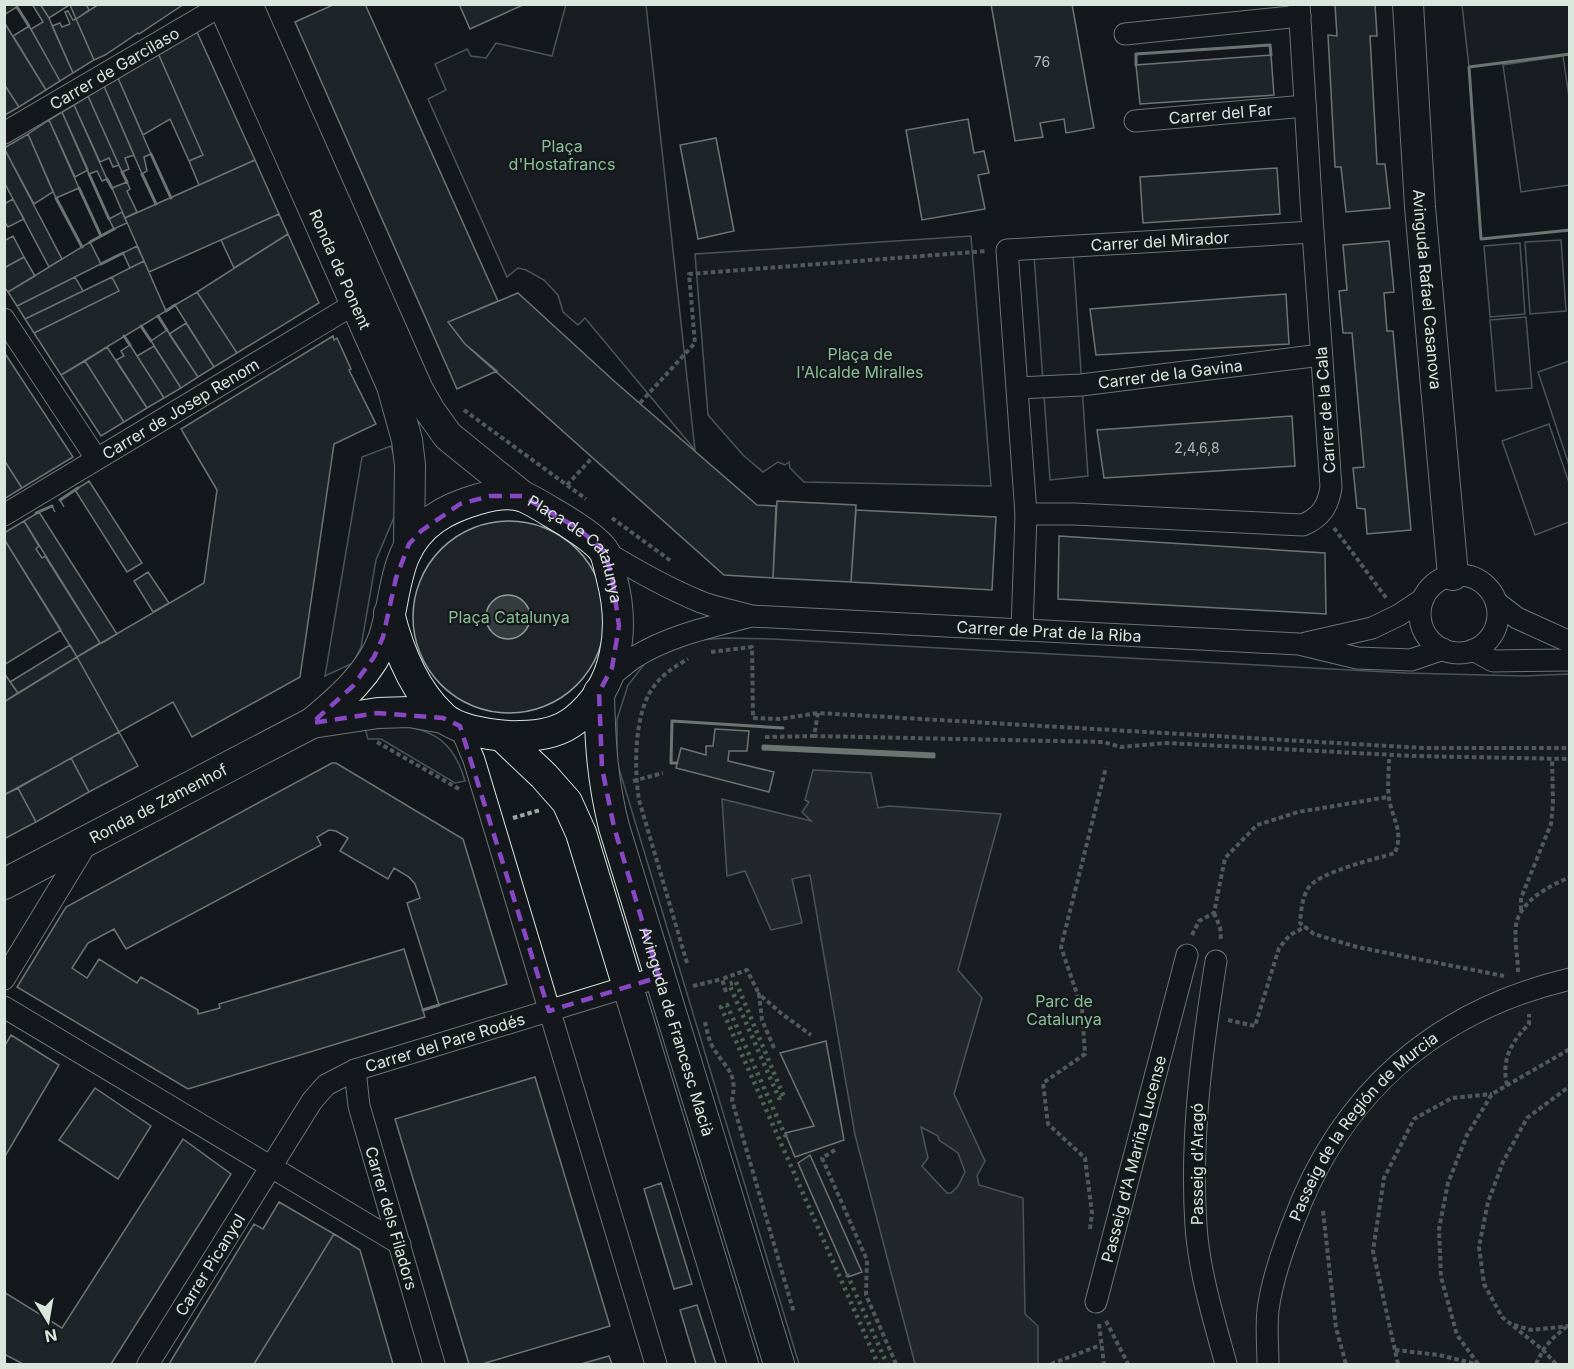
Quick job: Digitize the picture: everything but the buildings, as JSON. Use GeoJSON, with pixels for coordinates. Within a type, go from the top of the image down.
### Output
{"type":"FeatureCollection","features":[{"type":"Feature","properties":{"kind":"main road","name":"Ronda de Ponent"},"geometry":{"type":"LineString","coordinates":[[248,4],[418,390],[448,436],[522,496]]}},
{"type":"Feature","properties":{"kind":"main road","name":"Avinguda Rafael Casanova"},"geometry":{"type":"LineString","coordinates":[[1408,4],[1420,207],[1454,575]]}},
{"type":"Feature","properties":{"kind":"main road","name":"Ronda de Ponent"},"geometry":{"type":"LineString","coordinates":[[224,5],[392,386],[407,440],[410,465],[409,544]]}},
{"type":"Feature","properties":{"kind":"main road","name":"Plaça de Catalunya"},"geometry":{"type":"LineString","coordinates":[[490,496],[522,496],[579,530],[604,551],[615,589],[619,626],[614,661],[602,687],[589,706],[574,721],[556,730],[533,736],[503,737],[452,722],[418,685],[394,634],[389,613],[396,578],[409,544],[434,520],[460,504],[490,496]]}},
{"type":"Feature","properties":{"kind":"main road","name":"Ronda de Zamenhof"},"geometry":{"type":"LineString","coordinates":[[4,884],[312,723],[336,704],[353,686],[374,657],[383,637],[389,613]]}},
{"type":"Feature","properties":{"kind":"main road","name":"Avinguda de Francesc Macià"},"geometry":{"type":"LineString","coordinates":[[602,687],[600,743],[605,790],[614,827],[779,1365]]}},
{"type":"Feature","properties":{"kind":"main road","name":"Ronda de Zamenhof"},"geometry":{"type":"LineString","coordinates":[[312,723],[378,713],[410,712],[452,722]]}},
{"type":"Feature","properties":{"kind":"main road","name":"Avinguda de Francesc Macià"},"geometry":{"type":"LineString","coordinates":[[503,737],[544,776],[567,802],[581,833],[743,1365]]}},
{"type":"Feature","properties":{"kind":"street","name":"Carrer de Garcilaso"},"geometry":{"type":"LineString","coordinates":[[4,133],[224,5]]}},
{"type":"Feature","properties":{"kind":"street"},"geometry":{"type":"LineString","coordinates":[[1125,34],[1300,10]]}},
{"type":"Feature","properties":{"kind":"street","name":"Carrer de la Cala"},"geometry":{"type":"LineString","coordinates":[[1300,10],[1331,487],[1329,500],[1322,513]]}},
{"type":"Feature","properties":{"kind":"street","name":"Carrer del Far"},"geometry":{"type":"LineString","coordinates":[[1135,121],[1305,106]]}},
{"type":"Feature","properties":{"kind":"street","name":"Carrer del Mirador"},"geometry":{"type":"LineString","coordinates":[[1007,250],[1313,232]]}},
{"type":"Feature","properties":{"kind":"street"},"geometry":{"type":"LineString","coordinates":[[1007,250],[1026,514],[1022,630]]}},
{"type":"Feature","properties":{"kind":"street","name":"Carrer de Josep Renom"},"geometry":{"type":"LineString","coordinates":[[4,515],[356,303]]}},
{"type":"Feature","properties":{"kind":"street"},"geometry":{"type":"LineString","coordinates":[[4,319],[96,459]]}},
{"type":"Feature","properties":{"kind":"street","name":"Carrer de la Gavina"},"geometry":{"type":"LineString","coordinates":[[1018,388],[1081,385],[1321,355]]}},
{"type":"Feature","properties":{"kind":"street"},"geometry":{"type":"LineString","coordinates":[[1026,514],[1074,514],[1303,525],[1322,513]]}},
{"type":"Feature","properties":{"kind":"street"},"geometry":{"type":"LineString","coordinates":[[604,551],[683,594],[751,616]]}},
{"type":"Feature","properties":{"kind":"street"},"geometry":{"type":"LineString","coordinates":[[1496,602],[1498,615],[1496,626],[1490,637],[1473,650],[1463,653],[1443,649],[1433,643],[1425,634],[1421,623],[1420,610],[1423,599],[1430,588],[1441,579],[1454,575],[1475,578],[1484,584],[1496,602],[1517,618],[1569,642]]}},
{"type":"Feature","properties":{"kind":"street","name":"Carrer de Prat de la Riba"},"geometry":{"type":"LineString","coordinates":[[1299,644],[1372,628],[1400,615],[1423,599]]}},
{"type":"Feature","properties":{"kind":"street"},"geometry":{"type":"LineString","coordinates":[[602,687],[636,657],[702,629],[751,616]]}},
{"type":"Feature","properties":{"kind":"street","name":"Carrer de Prat de la Riba"},"geometry":{"type":"LineString","coordinates":[[751,616],[1299,644],[1357,658],[1410,660],[1443,649]]}},
{"type":"Feature","properties":{"kind":"street"},"geometry":{"type":"LineString","coordinates":[[1473,650],[1493,661],[1569,660]]}},
{"type":"Feature","properties":{"kind":"street"},"geometry":{"type":"LineString","coordinates":[[452,722],[482,785],[656,1365]]}},
{"type":"Feature","properties":{"kind":"street"},"geometry":{"type":"LineString","coordinates":[[4,979],[89,838]]}},
{"type":"Feature","properties":{"kind":"street","name":"Passeig d'A Mariña Lucense"},"geometry":{"type":"LineString","coordinates":[[1096,1302],[1187,955]]}},
{"type":"Feature","properties":{"kind":"street","name":"Passeig d'Aragó"},"geometry":{"type":"LineString","coordinates":[[1216,961],[1196,1104],[1196,1227],[1226,1365]]}},
{"type":"Feature","properties":{"kind":"street","name":"Carrer del Pare Rodés"},"geometry":{"type":"LineString","coordinates":[[272,1167],[312,1101],[326,1084],[355,1070],[659,977]]}},
{"type":"Feature","properties":{"kind":"street","name":"Passeig de la Región de Murcia"},"geometry":{"type":"LineString","coordinates":[[1268,1365],[1268,1310],[1277,1266],[1309,1184],[1323,1156],[1348,1118],[1385,1075],[1435,1036],[1522,985],[1569,979]]}},
{"type":"Feature","properties":{"kind":"street"},"geometry":{"type":"LineString","coordinates":[[4,1007],[400,1244]]}},
{"type":"Feature","properties":{"kind":"street","name":"Carrer dels Filadors"},"geometry":{"type":"LineString","coordinates":[[355,1070],[359,1106],[434,1365]]}},
{"type":"Feature","properties":{"kind":"street","name":"Carrer Picanyol"},"geometry":{"type":"LineString","coordinates":[[148,1365],[272,1167]]}},
{"type":"Feature","properties":{"kind":"path"},"geometry":{"type":"LineString","coordinates":[[640,403],[695,343],[689,274],[1007,250]]}},
{"type":"Feature","properties":{"kind":"path"},"geometry":{"type":"LineString","coordinates":[[459,406],[587,500]]}},
{"type":"Feature","properties":{"kind":"path"},"geometry":{"type":"LineString","coordinates":[[567,485],[592,458]]}},
{"type":"Feature","properties":{"kind":"path"},"geometry":{"type":"LineString","coordinates":[[1322,513],[1400,615]]}},
{"type":"Feature","properties":{"kind":"path"},"geometry":{"type":"LineString","coordinates":[[606,514],[674,563]]}},
{"type":"Feature","properties":{"kind":"path"},"geometry":{"type":"LineString","coordinates":[[702,629],[703,653]]}},
{"type":"Feature","properties":{"kind":"path"},"geometry":{"type":"LineString","coordinates":[[687,964],[635,780],[643,710],[652,689],[670,669],[703,653],[752,647],[753,718],[780,719],[818,713],[1423,748],[1569,748]]}},
{"type":"Feature","properties":{"kind":"path"},"geometry":{"type":"LineString","coordinates":[[814,736],[818,713]]}},
{"type":"Feature","properties":{"kind":"path"},"geometry":{"type":"LineString","coordinates":[[765,737],[1103,742],[1121,747],[1166,743],[1413,756],[1569,759]]}},
{"type":"Feature","properties":{"kind":"path"},"geometry":{"type":"LineString","coordinates":[[374,742],[380,742],[461,790],[482,785]]}},
{"type":"Feature","properties":{"kind":"path"},"geometry":{"type":"LineString","coordinates":[[1389,759],[1389,797],[1400,841],[1395,853],[1329,873],[1309,886],[1301,906],[1300,923],[1314,934],[1357,947],[1522,985],[1516,925],[1521,911],[1527,902],[1569,877]]}},
{"type":"Feature","properties":{"kind":"path"},"geometry":{"type":"LineString","coordinates":[[1521,911],[1521,898],[1551,824],[1552,759]]}},
{"type":"Feature","properties":{"kind":"path"},"geometry":{"type":"LineString","coordinates":[[1090,1236],[1092,1214],[1085,1158],[1048,1124],[1043,1083],[1085,1054],[1082,1009],[1061,947],[1106,767]]}},
{"type":"Feature","properties":{"kind":"path"},"geometry":{"type":"LineString","coordinates":[[635,780],[663,773]]}},
{"type":"Feature","properties":{"kind":"path"},"geometry":{"type":"LineString","coordinates":[[1187,955],[1193,931],[1199,921],[1214,913],[1226,858],[1257,825],[1298,812],[1389,797]]}},
{"type":"Feature","properties":{"kind":"path"},"geometry":{"type":"LineString","coordinates":[[1255,1026],[1279,948],[1290,934],[1305,927]]}},
{"type":"Feature","properties":{"kind":"path"},"geometry":{"type":"LineString","coordinates":[[693,986],[747,970],[759,994],[762,1020],[774,1048]]}},
{"type":"Feature","properties":{"kind":"path"},"geometry":{"type":"LineString","coordinates":[[690,975],[697,997]]}},
{"type":"Feature","properties":{"kind":"path"},"geometry":{"type":"LineString","coordinates":[[722,979],[726,992]]}},
{"type":"Feature","properties":{"kind":"path"},"geometry":{"type":"LineString","coordinates":[[759,994],[811,1035]]}},
{"type":"Feature","properties":{"kind":"path"},"geometry":{"type":"LineString","coordinates":[[1508,1086],[1505,1068],[1507,1056],[1514,1040],[1529,1024],[1529,1014]]}},
{"type":"Feature","properties":{"kind":"path"},"geometry":{"type":"LineString","coordinates":[[703,1018],[713,1048],[728,1066],[735,1088],[732,1100],[796,1320]]}},
{"type":"Feature","properties":{"kind":"path"},"geometry":{"type":"LineString","coordinates":[[1398,1365],[1373,1251],[1384,1178],[1414,1119],[1452,1098],[1492,1094],[1569,1049]]}},
{"type":"Feature","properties":{"kind":"path"},"geometry":{"type":"LineString","coordinates":[[1556,1365],[1543,1350],[1503,1317],[1488,1293],[1481,1273],[1479,1247],[1488,1202],[1503,1162],[1527,1118],[1569,1086]]}},
{"type":"Feature","properties":{"kind":"path"},"geometry":{"type":"LineString","coordinates":[[1477,1364],[1457,1335],[1441,1277],[1438,1228],[1448,1183],[1457,1158],[1467,1135],[1492,1094]]}},
{"type":"Feature","properties":{"kind":"path"},"geometry":{"type":"LineString","coordinates":[[835,1150],[822,1158],[867,1260],[866,1296],[896,1365]]}},
{"type":"Feature","properties":{"kind":"path"},"geometry":{"type":"LineString","coordinates":[[1309,1184],[1321,1188],[1336,1328],[1346,1365]]}},
{"type":"Feature","properties":{"kind":"path"},"geometry":{"type":"LineString","coordinates":[[1096,1302],[1104,1365]]}},
{"type":"Feature","properties":{"kind":"path"},"geometry":{"type":"LineString","coordinates":[[1096,1302],[1128,1365]]}},
{"type":"Feature","properties":{"kind":"path"},"geometry":{"type":"LineString","coordinates":[[1503,1317],[1517,1326],[1531,1330],[1569,1326],[1552,1339],[1543,1350],[1536,1365]]}},
{"type":"Feature","properties":{"kind":"path"},"geometry":{"type":"LineString","coordinates":[[1051,1365],[1101,1345]]}},
{"type":"Feature","properties":{"kind":"path"},"geometry":{"type":"LineString","coordinates":[[1395,1350],[1439,1355],[1477,1364]]}},
{"type":"Feature","properties":{"kind":"highlighted area"},"geometry":{"type":"Polygon","coordinates":[[[490,496],[522,496],[579,529],[604,551],[612,576],[619,626],[612,668],[599,692],[602,768],[614,827],[659,977],[549,1011],[460,726],[443,718],[378,713],[312,723],[353,686],[374,657],[383,637],[396,578],[409,544],[421,531],[460,504],[490,496]]]}},
{"type":"Feature","properties":{"kind":"green space","name":"Plaça d'Hostafrancs"},"geometry":{"type":"Polygon","coordinates":[[[566,4],[646,5],[695,450],[585,318],[578,325],[563,312],[558,295],[544,280],[518,268],[507,277],[428,99],[446,90],[435,64],[467,49],[471,56],[486,58],[496,43],[552,56],[566,4]]]}},
{"type":"Feature","properties":{"kind":"green space"},"geometry":{"type":"Polygon","coordinates":[[[1462,5],[1569,5],[1569,54],[1469,67],[1462,5]]]}},
{"type":"Feature","properties":{"kind":"green space"},"geometry":{"type":"Polygon","coordinates":[[[1563,56],[1569,97],[1569,185],[1521,192],[1503,65],[1563,56]]]}},
{"type":"Feature","properties":{"kind":"green space","name":"Plaça de l'Alcalde Miralles"},"geometry":{"type":"Polygon","coordinates":[[[971,236],[991,486],[804,482],[790,468],[789,462],[785,465],[778,462],[763,472],[743,455],[708,415],[695,254],[971,236]]]}},
{"type":"Feature","properties":{"kind":"green space"},"geometry":{"type":"Polygon","coordinates":[[[1561,240],[1566,311],[1530,314],[1525,242],[1561,240]]]}},
{"type":"Feature","properties":{"kind":"green space"},"geometry":{"type":"Polygon","coordinates":[[[1520,243],[1525,314],[1490,317],[1484,246],[1520,243]]]}},
{"type":"Feature","properties":{"kind":"green space"},"geometry":{"type":"Polygon","coordinates":[[[1073,253],[1088,476],[1050,480],[1034,255],[1073,253]]]}},
{"type":"Feature","properties":{"kind":"green space"},"geometry":{"type":"Polygon","coordinates":[[[1526,317],[1532,388],[1496,391],[1490,320],[1526,317]]]}},
{"type":"Feature","properties":{"kind":"green space"},"geometry":{"type":"Polygon","coordinates":[[[1570,361],[1569,465],[1538,372],[1570,361]]]}},
{"type":"Feature","properties":{"kind":"green space"},"geometry":{"type":"Polygon","coordinates":[[[1549,424],[1569,483],[1569,522],[1535,535],[1502,441],[1549,424]]]}},
{"type":"Feature","properties":{"kind":"green space"},"geometry":{"type":"Polygon","coordinates":[[[391,446],[398,469],[395,515],[376,560],[361,647],[353,663],[325,676],[362,457],[391,446]]]}},
{"type":"Feature","properties":{"kind":"green space","name":"Plaça Catalunya"},"geometry":{"type":"Polygon","coordinates":[[[500,521],[518,521],[546,528],[563,537],[577,549],[589,563],[598,580],[605,617],[598,654],[589,671],[577,685],[563,697],[546,706],[518,713],[500,713],[472,706],[455,697],[429,671],[417,645],[413,626],[413,608],[420,580],[429,563],[455,537],[481,525],[500,521]]]}},
{"type":"Feature","properties":{"kind":"green space","name":"Parc de Catalunya"},"geometry":{"type":"Polygon","coordinates":[[[725,638],[1406,673],[1524,676],[1569,674],[1569,1364],[799,1364],[617,762],[617,719],[628,685],[650,657],[686,641],[725,638]]]}},
{"type":"Feature","properties":{"kind":"green space"},"geometry":{"type":"Polygon","coordinates":[[[395,725],[421,730],[440,740],[455,756],[465,781],[455,783],[381,739],[368,739],[365,729],[395,725]]]}},
{"type":"Feature","properties":{"kind":"shaded area"},"geometry":{"type":"Polygon","coordinates":[[[508,595],[524,601],[530,617],[524,633],[508,639],[492,633],[486,617],[492,601],[508,595]]]}},
{"type":"Feature","properties":{"kind":"shaded area"},"geometry":{"type":"Polygon","coordinates":[[[813,770],[871,773],[878,808],[889,806],[1001,814],[958,970],[982,998],[954,1094],[985,1161],[977,1176],[979,1185],[1023,1198],[1025,1314],[1038,1326],[1038,1364],[915,1364],[855,1135],[810,875],[792,879],[802,923],[771,930],[745,871],[727,876],[722,799],[811,821],[802,812],[809,802],[805,800],[813,770]],[[921,1127],[928,1158],[922,1166],[947,1193],[951,1193],[958,1186],[965,1172],[958,1153],[939,1140],[938,1136],[921,1127]]]}},
{"type":"Feature","properties":{"kind":"hedge"},"geometry":{"type":"LineString","coordinates":[[736,982],[784,1097],[779,1098],[729,984],[736,982]]}},
{"type":"Feature","properties":{"kind":"hedge"},"geometry":{"type":"LineString","coordinates":[[786,1137],[727,1005],[721,1007],[878,1364]]}},
{"type":"Feature","properties":{"kind":"hedge"},"geometry":{"type":"LineString","coordinates":[[847,1274],[887,1364]]}},
{"type":"Feature","properties":{"kind":"fence"},"geometry":{"type":"LineString","coordinates":[[60,500],[64,507]]}},
{"type":"Feature","properties":{"kind":"fence"},"geometry":{"type":"LineString","coordinates":[[52,506],[55,512]]}},
{"type":"Feature","properties":{"kind":"wall"},"geometry":{"type":"LineString","coordinates":[[17,7],[29,26]]}},
{"type":"Feature","properties":{"kind":"wall"},"geometry":{"type":"LineString","coordinates":[[1136,65],[1136,54],[1270,45],[1271,55]]}},
{"type":"Feature","properties":{"kind":"wall"},"geometry":{"type":"LineString","coordinates":[[1570,54],[1469,67],[1481,239],[1570,230]]}},
{"type":"Feature","properties":{"kind":"wall"},"geometry":{"type":"LineString","coordinates":[[151,154],[171,198]]}},
{"type":"Feature","properties":{"kind":"wall"},"geometry":{"type":"LineString","coordinates":[[122,172],[127,182]]}},
{"type":"Feature","properties":{"kind":"wall"},"geometry":{"type":"LineString","coordinates":[[89,174],[109,219]]}},
{"type":"Feature","properties":{"kind":"wall"},"geometry":{"type":"LineString","coordinates":[[142,174],[156,204]]}},
{"type":"Feature","properties":{"kind":"wall"},"geometry":{"type":"LineString","coordinates":[[107,179],[112,188]]}},
{"type":"Feature","properties":{"kind":"wall"},"geometry":{"type":"LineString","coordinates":[[79,188],[101,236]]}},
{"type":"Feature","properties":{"kind":"wall"},"geometry":{"type":"LineString","coordinates":[[56,198],[82,247]]}},
{"type":"Feature","properties":{"kind":"wall"},"geometry":{"type":"LineString","coordinates":[[90,242],[114,229]]}},
{"type":"Feature","properties":{"kind":"wall"},"geometry":{"type":"LineString","coordinates":[[101,264],[123,253]]}},
{"type":"Feature","properties":{"kind":"wall"},"geometry":{"type":"LineString","coordinates":[[166,311],[175,305]]}},
{"type":"Feature","properties":{"kind":"wall"},"geometry":{"type":"LineString","coordinates":[[158,316],[167,330]]}},
{"type":"Feature","properties":{"kind":"wall"},"geometry":{"type":"LineString","coordinates":[[141,326],[151,341]]}},
{"type":"Feature","properties":{"kind":"wall"},"geometry":{"type":"LineString","coordinates":[[124,336],[130,345]]}},
{"type":"Feature","properties":{"kind":"wall"},"geometry":{"type":"LineString","coordinates":[[60,500],[78,488]]}},
{"type":"Feature","properties":{"kind":"wall"},"geometry":{"type":"LineString","coordinates":[[36,513],[52,506]]}},
{"type":"Feature","properties":{"kind":"wall"},"geometry":{"type":"LineString","coordinates":[[677,763],[671,763],[672,721],[783,728]]}},
{"type":"Feature","properties":{"kind":"wall"},"geometry":{"type":"LineString","coordinates":[[763,746],[934,754],[934,757],[763,749],[763,746]]}},
{"type":"Feature","properties":{"kind":"wall"},"geometry":{"type":"LineString","coordinates":[[423,1010],[439,1005]]}}]}
